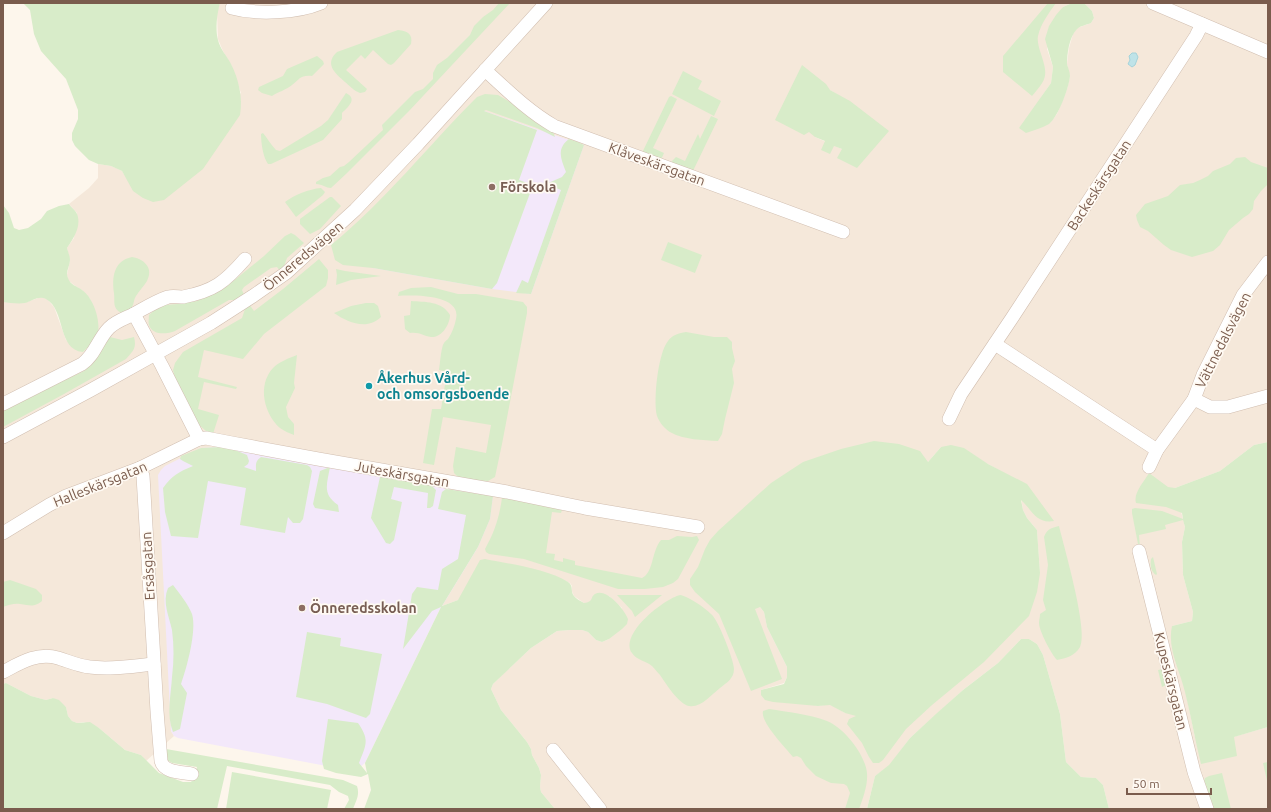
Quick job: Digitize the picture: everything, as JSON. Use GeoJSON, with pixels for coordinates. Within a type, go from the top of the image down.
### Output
{"type":"FeatureCollection","features":[{"type":"Feature","properties":{"kind":"street"},"geometry":{"type":"LineString","coordinates":[[232,8],[238,10],[266,12],[298,9],[321,3]]}},
{"type":"Feature","properties":{"kind":"street","name":"Önneredsvägen"},"geometry":{"type":"LineString","coordinates":[[3,437],[156,354],[235,308],[280,277],[352,214],[418,144],[546,3]]}},
{"type":"Feature","properties":{"kind":"street"},"geometry":{"type":"LineString","coordinates":[[1153,3],[1268,52]]}},
{"type":"Feature","properties":{"kind":"street","name":"Backeskärsgatan"},"geometry":{"type":"LineString","coordinates":[[949,419],[960,394],[1196,36],[1202,24]]}},
{"type":"Feature","properties":{"kind":"street","name":"Klåveskärsgatan"},"geometry":{"type":"LineString","coordinates":[[486,70],[527,108],[558,128],[843,232]]}},
{"type":"Feature","properties":{"kind":"street"},"geometry":{"type":"LineString","coordinates":[[3,404],[88,360],[109,328],[117,322],[157,301],[170,297],[181,297],[211,290],[223,282],[245,259]]}},
{"type":"Feature","properties":{"kind":"street","name":"Vättnedalsvägen"},"geometry":{"type":"LineString","coordinates":[[1149,467],[1158,450],[1194,399],[1243,295],[1268,262]]}},
{"type":"Feature","properties":{"kind":"street"},"geometry":{"type":"LineString","coordinates":[[134,314],[199,439]]}},
{"type":"Feature","properties":{"kind":"street"},"geometry":{"type":"LineString","coordinates":[[994,344],[1158,450]]}},
{"type":"Feature","properties":{"kind":"street","name":"Vättnedalsvägen"},"geometry":{"type":"LineString","coordinates":[[1194,399],[1210,407],[1228,406],[1268,396]]}},
{"type":"Feature","properties":{"kind":"street","name":"Juteskärsgatan"},"geometry":{"type":"LineString","coordinates":[[199,439],[206,438],[232,442],[318,459],[506,492],[585,508],[698,527]]}},
{"type":"Feature","properties":{"kind":"street","name":"Halleskärsgatan"},"geometry":{"type":"LineString","coordinates":[[3,533],[34,512],[60,499],[140,468],[199,439]]}},
{"type":"Feature","properties":{"kind":"street","name":"Ersåsgatan"},"geometry":{"type":"LineString","coordinates":[[140,468],[143,476],[160,756],[162,765],[172,771],[192,774]]}},
{"type":"Feature","properties":{"kind":"street","name":"Kupeskärsgatan"},"geometry":{"type":"LineString","coordinates":[[1139,551],[1194,772],[1207,809]]}},
{"type":"Feature","properties":{"kind":"street"},"geometry":{"type":"LineString","coordinates":[[3,672],[32,658],[47,656],[56,657],[88,667],[100,668],[154,664]]}},
{"type":"Feature","properties":{"kind":"street"},"geometry":{"type":"LineString","coordinates":[[553,750],[600,809]]}},
{"type":"Feature","properties":{"kind":"shaded area"},"geometry":{"type":"Polygon","coordinates":[[[220,3],[1072,3],[1063,7],[1047,49],[1053,67],[1051,83],[1040,99],[1050,123],[1057,114],[1067,89],[1070,77],[1067,64],[1073,34],[1077,28],[1091,23],[1094,18],[1092,11],[1085,4],[1080,3],[1268,3],[1268,442],[1254,445],[1220,471],[1175,488],[1185,527],[1182,542],[1183,575],[1193,612],[1192,621],[1172,626],[1195,737],[1233,737],[1268,727],[1268,809],[1109,809],[1103,785],[1096,778],[1081,777],[1066,762],[1060,714],[1043,655],[1037,644],[1029,639],[1021,639],[998,663],[963,690],[910,738],[889,766],[875,776],[867,809],[555,809],[541,792],[541,775],[532,755],[531,749],[501,710],[491,689],[493,684],[531,648],[557,631],[582,630],[588,632],[596,640],[602,642],[609,639],[622,608],[609,596],[594,595],[592,600],[588,603],[584,603],[574,596],[570,583],[548,574],[442,606],[478,547],[446,489],[431,485],[380,477],[171,731],[174,736],[146,761],[141,755],[125,750],[99,728],[84,722],[77,723],[72,721],[68,716],[66,707],[53,698],[46,700],[31,696],[6,683],[3,684],[3,302],[24,303],[41,297],[47,299],[54,307],[66,340],[83,352],[96,337],[90,299],[83,291],[68,280],[67,275],[70,261],[67,248],[74,238],[77,213],[69,204],[89,188],[98,178],[98,164],[111,166],[122,171],[127,179],[241,93],[231,65],[218,39],[217,12],[220,3]],[[830,90],[815,137],[844,150],[838,95],[830,90]],[[941,447],[928,462],[760,607],[764,612],[767,627],[787,667],[787,677],[784,683],[761,690],[818,706],[830,704],[845,713],[1040,573],[1037,530],[1027,518],[1023,510],[1020,491],[1013,478],[988,464],[941,447]]]}},
{"type":"Feature","properties":{"kind":"shaded area","name":"Förskola"},"geometry":{"type":"Polygon","coordinates":[[[484,111],[584,145],[531,294],[492,289],[373,268],[484,111]]]}},
{"type":"Feature","properties":{"kind":"shaded area","name":"Önneredsskolan"},"geometry":{"type":"Polygon","coordinates":[[[220,447],[446,489],[493,496],[490,519],[478,547],[439,611],[365,763],[353,771],[178,738],[174,736],[171,731],[158,475],[165,466],[201,448],[220,447]]]}},
{"type":"Feature","properties":{"kind":"green space"},"geometry":{"type":"Polygon","coordinates":[[[23,3],[220,3],[217,22],[217,36],[220,46],[231,64],[236,76],[240,89],[241,109],[240,115],[203,169],[164,200],[153,202],[143,198],[133,191],[122,171],[111,166],[98,164],[89,160],[75,146],[72,140],[72,133],[78,119],[78,110],[66,79],[41,51],[34,34],[30,10],[23,3]]]}},
{"type":"Feature","properties":{"kind":"green space"},"geometry":{"type":"Polygon","coordinates":[[[499,3],[510,3],[409,111],[347,173],[331,188],[316,184],[316,182],[330,176],[340,167],[349,162],[383,130],[382,125],[415,92],[423,89],[433,79],[433,73],[437,65],[447,58],[470,35],[474,26],[499,3]]]}},
{"type":"Feature","properties":{"kind":"green space"},"geometry":{"type":"Polygon","coordinates":[[[1048,3],[1056,3],[1043,22],[1038,38],[1045,76],[1041,85],[1032,96],[1003,72],[1003,56],[1048,3]]]}},
{"type":"Feature","properties":{"kind":"green space"},"geometry":{"type":"Polygon","coordinates":[[[1072,3],[1085,4],[1092,11],[1094,18],[1091,23],[1077,29],[1072,36],[1067,60],[1070,74],[1069,81],[1065,95],[1056,115],[1049,124],[1026,133],[1019,128],[1051,83],[1053,67],[1045,39],[1049,26],[1063,7],[1072,3]]]}},
{"type":"Feature","properties":{"kind":"green space"},"geometry":{"type":"Polygon","coordinates":[[[398,30],[405,31],[410,35],[411,44],[394,63],[391,65],[388,64],[373,50],[365,59],[361,55],[346,70],[367,89],[365,92],[360,93],[354,90],[332,68],[331,60],[337,52],[398,30]]]}},
{"type":"Feature","properties":{"kind":"green space"},"geometry":{"type":"Polygon","coordinates":[[[317,56],[323,61],[324,64],[312,76],[299,79],[290,87],[272,96],[258,90],[259,87],[283,76],[287,69],[317,56]]]}},
{"type":"Feature","properties":{"kind":"green space"},"geometry":{"type":"Polygon","coordinates":[[[802,65],[826,84],[830,90],[850,101],[889,131],[857,168],[837,158],[842,149],[834,146],[830,154],[821,150],[825,141],[815,137],[809,132],[804,135],[775,120],[802,65]]]}},
{"type":"Feature","properties":{"kind":"green space"},"geometry":{"type":"Polygon","coordinates":[[[683,71],[702,81],[698,89],[721,101],[714,116],[672,94],[683,71]]]}},
{"type":"Feature","properties":{"kind":"green space"},"geometry":{"type":"Polygon","coordinates":[[[346,93],[350,95],[352,100],[351,103],[342,113],[342,119],[323,140],[268,164],[261,142],[261,134],[263,133],[276,150],[280,151],[321,126],[328,120],[346,93]]]}},
{"type":"Feature","properties":{"kind":"green space","name":"Förskola"},"geometry":{"type":"Polygon","coordinates":[[[485,94],[498,95],[510,102],[538,124],[552,131],[555,137],[537,128],[486,110],[484,111],[537,130],[519,180],[533,185],[497,283],[492,289],[373,268],[343,265],[335,260],[331,245],[388,192],[477,97],[485,94]]]}},
{"type":"Feature","properties":{"kind":"green space"},"geometry":{"type":"Polygon","coordinates":[[[671,96],[677,99],[653,148],[664,153],[660,162],[641,155],[669,97],[671,96]]]}},
{"type":"Feature","properties":{"kind":"green space"},"geometry":{"type":"Polygon","coordinates":[[[711,116],[718,119],[692,173],[671,165],[672,161],[676,157],[685,161],[698,134],[700,139],[711,116]]]}},
{"type":"Feature","properties":{"kind":"green space"},"geometry":{"type":"Polygon","coordinates":[[[569,139],[584,145],[531,294],[516,293],[522,280],[528,283],[561,190],[546,184],[562,177],[566,172],[561,158],[561,150],[569,139]]]}},
{"type":"Feature","properties":{"kind":"green space"},"geometry":{"type":"Polygon","coordinates":[[[1245,157],[1251,162],[1268,168],[1268,184],[1254,201],[1253,209],[1249,214],[1229,230],[1220,245],[1213,251],[1192,257],[1171,250],[1148,231],[1140,227],[1136,215],[1145,204],[1168,196],[1180,185],[1193,183],[1208,176],[1213,171],[1230,164],[1236,158],[1245,157]]]}},
{"type":"Feature","properties":{"kind":"green space"},"geometry":{"type":"Polygon","coordinates":[[[321,188],[325,192],[323,195],[296,217],[285,202],[302,193],[321,188]]]}},
{"type":"Feature","properties":{"kind":"green space"},"geometry":{"type":"Polygon","coordinates":[[[332,197],[341,206],[320,229],[310,234],[300,224],[300,219],[332,197]]]}},
{"type":"Feature","properties":{"kind":"green space"},"geometry":{"type":"Polygon","coordinates":[[[69,204],[76,213],[78,228],[67,248],[70,260],[67,276],[70,282],[82,290],[90,299],[94,305],[98,319],[98,333],[96,338],[83,352],[75,350],[69,344],[65,337],[57,312],[52,304],[46,299],[38,298],[25,303],[3,302],[3,205],[9,213],[14,228],[19,230],[28,228],[41,219],[47,211],[69,204]]]}},
{"type":"Feature","properties":{"kind":"green space"},"geometry":{"type":"Polygon","coordinates":[[[291,233],[304,243],[287,258],[283,269],[280,271],[277,267],[271,268],[244,287],[242,290],[245,297],[241,300],[229,300],[172,332],[157,333],[151,329],[149,324],[149,315],[158,307],[197,301],[226,287],[264,256],[285,236],[291,233]]]}},
{"type":"Feature","properties":{"kind":"green space"},"geometry":{"type":"Polygon","coordinates":[[[668,242],[702,255],[695,273],[661,260],[668,242]]]}},
{"type":"Feature","properties":{"kind":"green space"},"geometry":{"type":"Polygon","coordinates":[[[132,257],[144,262],[147,265],[149,276],[146,283],[135,297],[132,307],[121,313],[116,309],[114,304],[114,276],[117,266],[126,259],[132,257]]]}},
{"type":"Feature","properties":{"kind":"green space"},"geometry":{"type":"Polygon","coordinates":[[[319,259],[328,270],[326,286],[264,334],[243,359],[204,350],[198,377],[237,387],[236,389],[204,382],[198,409],[219,415],[213,434],[206,431],[198,424],[176,382],[173,370],[175,363],[183,352],[242,318],[246,306],[249,304],[254,311],[319,259]]]}},
{"type":"Feature","properties":{"kind":"green space"},"geometry":{"type":"Polygon","coordinates":[[[336,269],[381,276],[351,280],[336,285],[336,269]]]}},
{"type":"Feature","properties":{"kind":"green space"},"geometry":{"type":"Polygon","coordinates":[[[431,287],[458,294],[476,294],[523,302],[527,307],[495,477],[488,481],[459,478],[454,473],[453,466],[456,447],[486,453],[491,425],[443,417],[434,465],[423,463],[432,409],[441,409],[447,372],[439,370],[441,352],[445,341],[448,339],[454,326],[456,311],[444,300],[424,296],[398,296],[399,292],[411,288],[431,287]]]}},
{"type":"Feature","properties":{"kind":"green space"},"geometry":{"type":"Polygon","coordinates":[[[411,301],[433,303],[447,310],[450,315],[450,319],[445,330],[435,337],[431,337],[410,333],[405,329],[404,316],[410,315],[411,301]]]}},
{"type":"Feature","properties":{"kind":"green space"},"geometry":{"type":"Polygon","coordinates":[[[374,303],[378,306],[381,317],[370,324],[357,324],[334,313],[351,306],[374,303]]]}},
{"type":"Feature","properties":{"kind":"green space"},"geometry":{"type":"Polygon","coordinates":[[[686,332],[714,337],[727,337],[732,342],[735,361],[732,369],[734,383],[722,434],[718,441],[694,439],[675,435],[664,427],[657,416],[657,377],[664,347],[672,337],[686,332]]]}},
{"type":"Feature","properties":{"kind":"green space"},"geometry":{"type":"Polygon","coordinates":[[[110,337],[122,340],[134,337],[134,349],[126,359],[3,427],[3,409],[84,371],[97,357],[110,337]]]}},
{"type":"Feature","properties":{"kind":"green space"},"geometry":{"type":"Polygon","coordinates":[[[297,355],[294,383],[295,388],[286,407],[288,417],[294,424],[294,435],[280,428],[274,422],[264,399],[264,391],[268,375],[273,368],[281,362],[297,355]]]}},
{"type":"Feature","properties":{"kind":"green space"},"geometry":{"type":"Polygon","coordinates":[[[874,441],[899,444],[920,451],[928,462],[941,447],[951,445],[964,448],[988,464],[1027,484],[1054,521],[1043,521],[1039,519],[1021,500],[1023,510],[1027,518],[1037,530],[1040,573],[1037,592],[1029,616],[984,662],[932,705],[906,729],[883,760],[879,763],[873,763],[862,743],[847,724],[849,719],[856,716],[845,713],[830,705],[818,706],[773,702],[765,700],[761,695],[761,690],[784,684],[787,677],[787,667],[767,627],[764,612],[760,607],[755,609],[782,679],[751,691],[719,614],[695,592],[690,585],[690,579],[698,567],[710,540],[771,483],[803,462],[841,449],[874,441]]]}},
{"type":"Feature","properties":{"kind":"green space"},"geometry":{"type":"Polygon","coordinates":[[[1268,442],[1268,727],[1234,737],[1237,756],[1201,764],[1185,692],[1171,643],[1172,626],[1192,621],[1193,612],[1183,575],[1182,542],[1185,527],[1183,520],[1165,525],[1166,529],[1139,535],[1140,548],[1132,509],[1162,511],[1183,519],[1182,513],[1166,507],[1136,503],[1135,499],[1137,491],[1149,473],[1168,487],[1175,488],[1220,471],[1254,445],[1268,442]]]}},
{"type":"Feature","properties":{"kind":"green space"},"geometry":{"type":"Polygon","coordinates":[[[220,447],[235,450],[247,455],[249,461],[244,467],[256,471],[257,462],[261,457],[307,465],[310,467],[312,471],[303,519],[300,523],[293,523],[288,517],[285,533],[240,525],[246,488],[208,481],[198,538],[171,536],[165,512],[163,488],[169,480],[183,470],[193,466],[180,459],[181,456],[201,448],[220,447]]]}},
{"type":"Feature","properties":{"kind":"green space"},"geometry":{"type":"Polygon","coordinates":[[[330,467],[327,484],[328,493],[333,501],[338,505],[339,512],[315,508],[313,504],[320,471],[330,467]]]}},
{"type":"Feature","properties":{"kind":"green space"},"geometry":{"type":"Polygon","coordinates":[[[380,477],[431,485],[436,490],[433,506],[427,508],[428,493],[394,487],[391,499],[402,502],[394,540],[390,544],[386,543],[371,518],[380,477]]]}},
{"type":"Feature","properties":{"kind":"green space"},"geometry":{"type":"Polygon","coordinates":[[[446,489],[493,496],[490,519],[478,547],[442,606],[458,600],[480,560],[485,559],[528,568],[559,577],[570,584],[574,596],[584,603],[591,601],[595,594],[599,593],[609,596],[619,605],[628,619],[627,624],[622,629],[609,639],[602,642],[596,640],[588,632],[582,630],[557,631],[531,648],[493,684],[491,689],[501,710],[531,749],[532,755],[541,775],[541,792],[555,809],[364,809],[371,790],[368,774],[361,777],[336,773],[324,769],[322,761],[328,719],[358,723],[364,734],[366,743],[359,763],[367,773],[365,763],[441,607],[432,611],[403,649],[412,594],[417,587],[438,590],[442,569],[458,559],[466,515],[438,509],[442,492],[446,489]]]}},
{"type":"Feature","properties":{"kind":"green space"},"geometry":{"type":"Polygon","coordinates":[[[502,498],[561,508],[561,513],[552,512],[546,553],[555,554],[554,560],[563,562],[563,558],[575,561],[575,565],[642,578],[651,567],[656,550],[661,540],[669,540],[677,536],[697,536],[699,540],[678,579],[673,583],[663,587],[645,589],[618,589],[524,559],[489,554],[486,552],[485,549],[498,518],[502,498]]]}},
{"type":"Feature","properties":{"kind":"green space"},"geometry":{"type":"Polygon","coordinates":[[[1059,526],[1079,608],[1082,638],[1080,647],[1076,653],[1057,660],[1046,643],[1039,623],[1040,614],[1046,610],[1043,600],[1048,565],[1044,537],[1046,532],[1050,529],[1059,526]]]}},
{"type":"Feature","properties":{"kind":"green space"},"geometry":{"type":"Polygon","coordinates":[[[1153,557],[1156,575],[1151,566],[1151,559],[1153,557]]]}},
{"type":"Feature","properties":{"kind":"green space"},"geometry":{"type":"Polygon","coordinates":[[[10,580],[36,589],[42,595],[42,601],[34,605],[16,604],[3,607],[3,582],[10,580]]]}},
{"type":"Feature","properties":{"kind":"green space"},"geometry":{"type":"Polygon","coordinates":[[[173,585],[184,599],[192,614],[193,629],[188,659],[181,684],[187,693],[180,729],[173,732],[169,712],[174,653],[172,630],[166,604],[166,593],[168,588],[173,585]]]}},
{"type":"Feature","properties":{"kind":"green space"},"geometry":{"type":"Polygon","coordinates":[[[617,595],[662,595],[635,617],[632,611],[617,595]]]}},
{"type":"Feature","properties":{"kind":"green space"},"geometry":{"type":"Polygon","coordinates":[[[680,595],[697,603],[713,616],[726,642],[732,658],[734,669],[733,675],[727,682],[702,703],[693,706],[689,706],[681,702],[652,666],[639,659],[632,653],[630,645],[632,636],[637,627],[645,618],[664,603],[680,595]]]}},
{"type":"Feature","properties":{"kind":"green space"},"geometry":{"type":"Polygon","coordinates":[[[307,632],[341,638],[340,646],[382,654],[370,714],[366,718],[327,704],[296,697],[307,632]]]}},
{"type":"Feature","properties":{"kind":"green space"},"geometry":{"type":"Polygon","coordinates":[[[1021,639],[1029,639],[1037,644],[1043,655],[1060,714],[1066,762],[1081,777],[1096,778],[1103,785],[1109,809],[867,809],[875,776],[889,765],[910,738],[963,690],[998,663],[1021,639]]]}},
{"type":"Feature","properties":{"kind":"green space"},"geometry":{"type":"Polygon","coordinates":[[[1163,669],[1166,685],[1162,687],[1158,670],[1163,669]]]}},
{"type":"Feature","properties":{"kind":"green space"},"geometry":{"type":"Polygon","coordinates":[[[6,683],[31,696],[46,700],[53,698],[59,700],[66,707],[68,716],[72,721],[77,723],[90,722],[125,750],[141,755],[159,773],[183,782],[191,782],[194,778],[197,767],[172,763],[167,760],[166,749],[343,780],[357,786],[358,795],[353,809],[344,809],[349,800],[348,796],[339,792],[330,785],[227,766],[217,809],[3,809],[3,684],[6,683]]]}},
{"type":"Feature","properties":{"kind":"green space"},"geometry":{"type":"Polygon","coordinates":[[[769,709],[805,715],[827,721],[834,724],[853,742],[862,758],[867,773],[864,796],[859,809],[845,809],[850,793],[847,786],[844,784],[831,783],[816,776],[806,766],[801,758],[797,756],[793,757],[765,722],[763,711],[769,709]]]}},
{"type":"Feature","properties":{"kind":"green space"},"geometry":{"type":"Polygon","coordinates":[[[1268,762],[1268,785],[1263,763],[1268,762]]]}},
{"type":"Feature","properties":{"kind":"green space"},"geometry":{"type":"Polygon","coordinates":[[[232,772],[331,790],[327,809],[226,809],[232,772]]]}},
{"type":"Feature","properties":{"kind":"green space"},"geometry":{"type":"Polygon","coordinates":[[[1222,773],[1231,809],[1214,809],[1204,781],[1205,778],[1209,776],[1222,773]]]}},
{"type":"Feature","properties":{"kind":"water"},"geometry":{"type":"Polygon","coordinates":[[[1132,53],[1136,53],[1138,57],[1135,65],[1132,67],[1128,64],[1130,60],[1129,56],[1132,53]]]}},
{"type":"Feature","properties":{"kind":"place","name":"Förskola"},"geometry":{"type":"Point","coordinates":[492,187]}},
{"type":"Feature","properties":{"kind":"place","name":"Åkerhus Vård- och omsorgsboende"},"geometry":{"type":"Point","coordinates":[369,386]}},
{"type":"Feature","properties":{"kind":"place","name":"Önneredsskolan"},"geometry":{"type":"Point","coordinates":[302,608]}}]}
